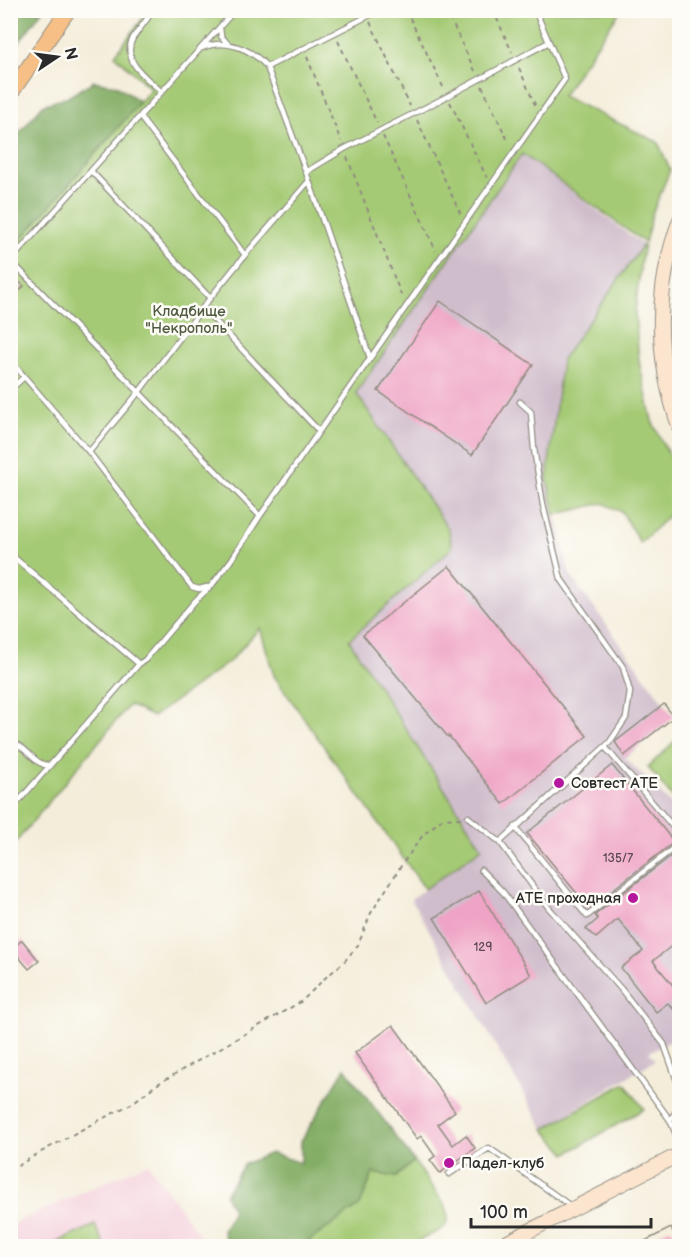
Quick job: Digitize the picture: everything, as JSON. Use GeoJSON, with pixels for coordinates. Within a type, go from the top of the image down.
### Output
{"type":"FeatureCollection","features":[{"type":"Feature","properties":{"kind":"main road"},"geometry":{"type":"LineString","coordinates":[[10,94],[68,10]]}},
{"type":"Feature","properties":{"kind":"main road"},"geometry":{"type":"LineString","coordinates":[[680,220],[671,243],[663,281],[660,320],[661,354],[668,393],[680,429]]}},
{"type":"Feature","properties":{"kind":"main road"},"geometry":{"type":"LineString","coordinates":[[500,1246],[680,1154]]}},
{"type":"Feature","properties":{"kind":"lane"},"geometry":{"type":"LineString","coordinates":[[153,10],[132,40],[129,49],[132,61],[138,70],[162,93]]}},
{"type":"Feature","properties":{"kind":"lane"},"geometry":{"type":"LineString","coordinates":[[235,10],[11,261],[260,516]]}},
{"type":"Feature","properties":{"kind":"lane"},"geometry":{"type":"LineString","coordinates":[[267,67],[380,10]]}},
{"type":"Feature","properties":{"kind":"lane"},"geometry":{"type":"LineString","coordinates":[[10,811],[195,601],[212,585],[232,559],[565,79],[535,10]]}},
{"type":"Feature","properties":{"kind":"lane"},"geometry":{"type":"LineString","coordinates":[[220,28],[221,36],[228,44]]}},
{"type":"Feature","properties":{"kind":"lane"},"geometry":{"type":"LineString","coordinates":[[306,172],[344,149],[549,42]]}},
{"type":"Feature","properties":{"kind":"lane"},"geometry":{"type":"LineString","coordinates":[[202,48],[214,44],[228,44],[250,53],[267,67],[370,358]]}},
{"type":"Feature","properties":{"kind":"lane"},"geometry":{"type":"LineString","coordinates":[[140,117],[245,255]]}},
{"type":"Feature","properties":{"kind":"lane"},"geometry":{"type":"LineString","coordinates":[[91,171],[210,298]]}},
{"type":"Feature","properties":{"kind":"lane"},"geometry":{"type":"LineString","coordinates":[[89,452],[139,392],[210,298],[309,181]]}},
{"type":"Feature","properties":{"kind":"lane"},"geometry":{"type":"LineString","coordinates":[[203,308],[319,431]]}},
{"type":"Feature","properties":{"kind":"lane"},"geometry":{"type":"LineString","coordinates":[[10,360],[89,452],[192,587],[195,601]]}},
{"type":"Feature","properties":{"kind":"lane"},"geometry":{"type":"LineString","coordinates":[[10,390],[24,377]]}},
{"type":"Feature","properties":{"kind":"lane"},"geometry":{"type":"LineString","coordinates":[[500,842],[609,743],[626,718],[630,692],[623,668],[561,579],[543,505],[531,412],[520,402]]}},
{"type":"Feature","properties":{"kind":"lane"},"geometry":{"type":"LineString","coordinates":[[10,554],[140,664]]}},
{"type":"Feature","properties":{"kind":"lane"},"geometry":{"type":"LineString","coordinates":[[192,587],[202,589],[212,585]]}},
{"type":"Feature","properties":{"kind":"lane"},"geometry":{"type":"LineString","coordinates":[[10,639],[13,646],[10,653]]}},
{"type":"Feature","properties":{"kind":"lane"},"geometry":{"type":"LineString","coordinates":[[12,742],[42,765],[50,765]]}},
{"type":"Feature","properties":{"kind":"lane"},"geometry":{"type":"LineString","coordinates":[[605,747],[680,835]]}},
{"type":"Feature","properties":{"kind":"lane"},"geometry":{"type":"LineString","coordinates":[[41,775],[42,765]]}},
{"type":"Feature","properties":{"kind":"lane"},"geometry":{"type":"LineString","coordinates":[[468,818],[500,842],[548,907],[621,989],[664,1044],[680,1089]]}},
{"type":"Feature","properties":{"kind":"lane"},"geometry":{"type":"LineString","coordinates":[[515,827],[587,916],[680,843]]}},
{"type":"Feature","properties":{"kind":"lane"},"geometry":{"type":"LineString","coordinates":[[481,870],[503,892],[670,1120],[680,1144]]}},
{"type":"Feature","properties":{"kind":"lane"},"geometry":{"type":"LineString","coordinates":[[670,1120],[680,1106]]}},
{"type":"Feature","properties":{"kind":"lane"},"geometry":{"type":"LineString","coordinates":[[449,1174],[489,1148],[574,1209]]}},
{"type":"Feature","properties":{"kind":"path"},"geometry":{"type":"LineString","coordinates":[[334,33],[440,258]]}},
{"type":"Feature","properties":{"kind":"path"},"geometry":{"type":"LineString","coordinates":[[304,48],[405,307]]}},
{"type":"Feature","properties":{"kind":"path"},"geometry":{"type":"LineString","coordinates":[[10,1171],[131,1104],[156,1085],[302,1001],[344,962],[358,945],[371,914],[423,835],[442,819],[468,818]]}},
{"type":"Feature","properties":{"kind":"shaded area"},"geometry":{"type":"Polygon","coordinates":[[[522,154],[643,245],[561,359],[547,479],[570,575],[674,717],[625,758],[680,813],[679,1037],[649,1052],[655,1060],[544,1129],[411,899],[482,848],[349,639],[453,548],[449,530],[356,393],[522,154]]]}},
{"type":"Feature","properties":{"kind":"shaded area"},"geometry":{"type":"Polygon","coordinates":[[[148,1163],[207,1246],[11,1246],[10,1225],[148,1163]]]}},
{"type":"Feature","properties":{"kind":"green space"},"geometry":{"type":"Polygon","coordinates":[[[10,11],[42,11],[11,53],[10,11]]]}},
{"type":"Feature","properties":{"kind":"green space","name":"Кладбище \"Некрополь\""},"geometry":{"type":"Polygon","coordinates":[[[148,11],[620,11],[562,96],[658,142],[670,170],[652,214],[645,243],[522,154],[356,393],[449,530],[452,548],[349,640],[482,848],[425,889],[274,676],[260,628],[229,662],[153,717],[129,705],[11,848],[11,251],[151,89],[115,55],[148,11]]]}},
{"type":"Feature","properties":{"kind":"green space"},"geometry":{"type":"Polygon","coordinates":[[[94,81],[118,86],[140,102],[11,251],[11,143],[43,105],[68,97],[94,81]]]}},
{"type":"Feature","properties":{"kind":"green space"},"geometry":{"type":"Polygon","coordinates":[[[643,245],[635,313],[639,361],[652,421],[679,476],[680,505],[640,543],[622,512],[603,503],[555,515],[547,479],[562,359],[643,245]]]}},
{"type":"Feature","properties":{"kind":"green space"},"geometry":{"type":"Polygon","coordinates":[[[679,737],[679,804],[648,767],[679,737]]]}},
{"type":"Feature","properties":{"kind":"green space"},"geometry":{"type":"Polygon","coordinates":[[[345,1068],[414,1161],[396,1177],[373,1173],[360,1205],[309,1241],[315,1246],[227,1246],[223,1231],[233,1210],[225,1195],[244,1164],[271,1153],[301,1163],[301,1141],[345,1068]]]}},
{"type":"Feature","properties":{"kind":"green space"},"geometry":{"type":"Polygon","coordinates":[[[625,1083],[644,1109],[566,1154],[544,1129],[625,1083]]]}},
{"type":"Feature","properties":{"kind":"green space"},"geometry":{"type":"Polygon","coordinates":[[[414,1161],[445,1205],[448,1220],[440,1230],[409,1246],[315,1246],[309,1241],[360,1205],[373,1173],[396,1177],[414,1161]]]}},
{"type":"Feature","properties":{"kind":"green space"},"geometry":{"type":"Polygon","coordinates":[[[95,1225],[105,1246],[49,1246],[95,1225]]]}},
{"type":"Feature","properties":{"kind":"building"},"geometry":{"type":"Polygon","coordinates":[[[10,274],[24,286],[10,301],[10,274]]]}},
{"type":"Feature","properties":{"kind":"building"},"geometry":{"type":"Polygon","coordinates":[[[440,301],[533,365],[472,455],[378,391],[440,301]]]}},
{"type":"Feature","properties":{"kind":"building"},"geometry":{"type":"Polygon","coordinates":[[[449,566],[587,736],[503,804],[363,635],[449,566]]]}},
{"type":"Feature","properties":{"kind":"building"},"geometry":{"type":"Polygon","coordinates":[[[664,704],[674,717],[624,756],[615,742],[664,704]]]}},
{"type":"Feature","properties":{"kind":"building"},"geometry":{"type":"Polygon","coordinates":[[[612,765],[674,842],[589,908],[527,833],[612,765]]]}},
{"type":"Feature","properties":{"kind":"building"},"geometry":{"type":"Polygon","coordinates":[[[680,849],[680,939],[653,961],[680,994],[680,1017],[668,1003],[656,1012],[621,968],[643,951],[618,919],[596,938],[586,929],[598,919],[595,915],[680,849]]]}},
{"type":"Feature","properties":{"kind":"building"},"geometry":{"type":"Polygon","coordinates":[[[479,891],[531,975],[486,1003],[434,918],[479,891]]]}},
{"type":"Feature","properties":{"kind":"building"},"geometry":{"type":"Polygon","coordinates":[[[22,940],[39,961],[29,969],[12,949],[22,940]]]}},
{"type":"Feature","properties":{"kind":"building"},"geometry":{"type":"Polygon","coordinates":[[[393,1025],[455,1111],[438,1124],[453,1145],[466,1135],[475,1148],[440,1173],[430,1160],[435,1156],[421,1136],[417,1139],[355,1053],[393,1025]]]}},
{"type":"Feature","properties":{"kind":"building"},"geometry":{"type":"Polygon","coordinates":[[[671,1228],[680,1246],[635,1246],[671,1228]]]}},
{"type":"Feature","properties":{"kind":"place","name":"Совтест АТЕ"},"geometry":{"type":"Point","coordinates":[559,783]}},
{"type":"Feature","properties":{"kind":"place","name":"АТЕ проходная"},"geometry":{"type":"Point","coordinates":[633,898]}},
{"type":"Feature","properties":{"kind":"place","name":"Падел-клуб"},"geometry":{"type":"Point","coordinates":[449,1163]}}]}
